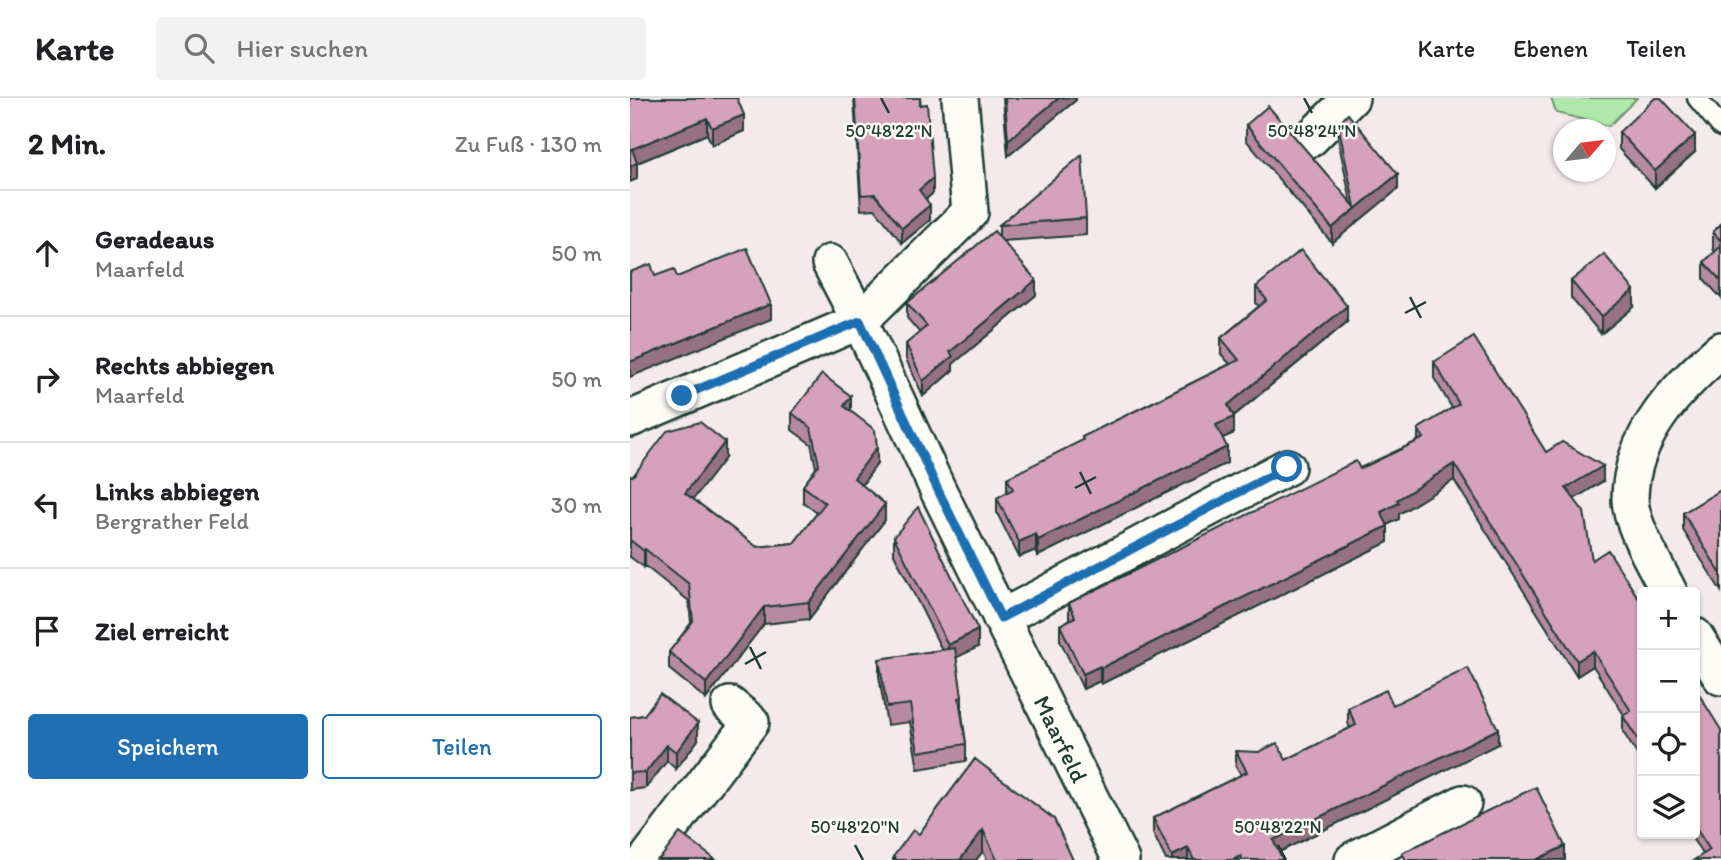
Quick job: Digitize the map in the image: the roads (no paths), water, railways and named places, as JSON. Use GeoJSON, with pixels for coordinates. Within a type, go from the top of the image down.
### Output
{"type":"FeatureCollection","features":[{"type":"Feature","properties":{"kind":"street"},"geometry":{"type":"LineString","coordinates":[[630,419],[860,321],[970,212],[960,98]]}},
{"type":"Feature","properties":{"kind":"street"},"geometry":{"type":"LineString","coordinates":[[1310,138],[1351,98]]}},
{"type":"Feature","properties":{"kind":"street","name":"Maarfeld"},"geometry":{"type":"LineString","coordinates":[[830,263],[860,321],[937,488],[1121,860]]}},
{"type":"Feature","properties":{"kind":"street"},"geometry":{"type":"LineString","coordinates":[[1666,587],[1641,536],[1630,499],[1638,454],[1655,419],[1694,373],[1721,351]]}},
{"type":"Feature","properties":{"kind":"street"},"geometry":{"type":"LineString","coordinates":[[1001,618],[1287,467]]}},
{"type":"Feature","properties":{"kind":"street"},"geometry":{"type":"LineString","coordinates":[[1700,644],[1721,677]]}},
{"type":"Feature","properties":{"kind":"street"},"geometry":{"type":"LineString","coordinates":[[646,860],[751,722],[730,705]]}},
{"type":"Feature","properties":{"kind":"street"},"geometry":{"type":"LineString","coordinates":[[1359,859],[1463,803]]}},
{"type":"Feature","properties":{"kind":"lane"},"geometry":{"type":"LineString","coordinates":[[1697,98],[1721,127]]}}]}
